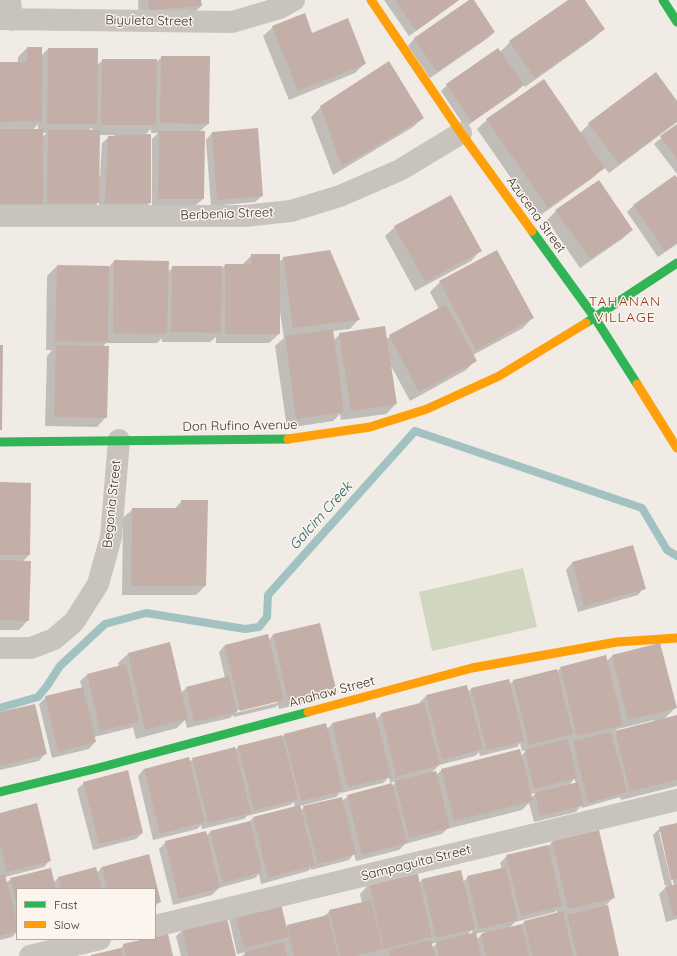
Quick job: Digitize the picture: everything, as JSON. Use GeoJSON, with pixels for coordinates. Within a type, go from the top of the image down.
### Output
{"type":"FeatureCollection","features":[{"type":"Feature","properties":{"kind":"street","name":"Biyuleta Street"},"geometry":{"type":"LineString","coordinates":[[7,13],[232,22],[280,8],[294,0]]}},
{"type":"Feature","properties":{"kind":"street","name":"Azucena Street"},"geometry":{"type":"LineString","coordinates":[[371,0],[461,133],[595,318],[677,448]]}},
{"type":"Feature","properties":{"kind":"street"},"geometry":{"type":"LineString","coordinates":[[663,0],[677,22]]}},
{"type":"Feature","properties":{"kind":"street","name":"Berbenia Street"},"geometry":{"type":"LineString","coordinates":[[0,216],[244,216],[291,211],[340,196],[400,170],[461,133]]}},
{"type":"Feature","properties":{"kind":"street","name":"Don Rufino Avenue"},"geometry":{"type":"LineString","coordinates":[[0,442],[285,440],[370,427],[427,409],[499,376],[595,318],[677,263]]}},
{"type":"Feature","properties":{"kind":"street","name":"Begonia Street"},"geometry":{"type":"LineString","coordinates":[[0,648],[31,648],[54,639],[74,622],[98,584],[111,537],[119,440]]}},
{"type":"Feature","properties":{"kind":"street","name":"Anahaw Street"},"geometry":{"type":"LineString","coordinates":[[0,792],[98,768],[472,668],[616,642],[676,640]]}},
{"type":"Feature","properties":{"kind":"street","name":"Sampaguita Street"},"geometry":{"type":"LineString","coordinates":[[156,926],[677,800]]}},
{"type":"Feature","properties":{"kind":"street"},"geometry":{"type":"LineString","coordinates":[[30,956],[96,940]]}},
{"type":"Feature","properties":{"kind":"green space"},"geometry":{"type":"Polygon","coordinates":[[[523,568],[537,627],[432,651],[419,592],[523,568]]]}},
{"type":"Feature","properties":{"kind":"building"},"geometry":{"type":"Polygon","coordinates":[[[148,0],[201,0],[202,6],[149,10],[148,0]]]}},
{"type":"Feature","properties":{"kind":"building"},"geometry":{"type":"Polygon","coordinates":[[[395,0],[459,0],[416,31],[395,0]]]}},
{"type":"Feature","properties":{"kind":"building"},"geometry":{"type":"Polygon","coordinates":[[[469,0],[474,0],[495,32],[437,72],[414,38],[469,0]]]}},
{"type":"Feature","properties":{"kind":"building"},"geometry":{"type":"Polygon","coordinates":[[[568,0],[585,0],[605,29],[535,78],[509,41],[568,0]]]}},
{"type":"Feature","properties":{"kind":"building"},"geometry":{"type":"Polygon","coordinates":[[[305,13],[312,33],[348,18],[366,64],[298,91],[272,26],[305,13]]]}},
{"type":"Feature","properties":{"kind":"building"},"geometry":{"type":"Polygon","coordinates":[[[27,47],[42,47],[42,121],[0,122],[0,62],[27,62],[27,47]]]}},
{"type":"Feature","properties":{"kind":"building"},"geometry":{"type":"Polygon","coordinates":[[[48,48],[98,48],[97,124],[47,124],[48,48]]]}},
{"type":"Feature","properties":{"kind":"building"},"geometry":{"type":"Polygon","coordinates":[[[498,48],[524,85],[472,122],[446,84],[498,48]]]}},
{"type":"Feature","properties":{"kind":"building"},"geometry":{"type":"Polygon","coordinates":[[[161,56],[210,56],[209,124],[160,123],[161,56]]]}},
{"type":"Feature","properties":{"kind":"building"},"geometry":{"type":"Polygon","coordinates":[[[102,59],[157,59],[156,125],[101,125],[102,59]]]}},
{"type":"Feature","properties":{"kind":"building"},"geometry":{"type":"Polygon","coordinates":[[[389,61],[424,118],[342,166],[320,106],[389,61]]]}},
{"type":"Feature","properties":{"kind":"building"},"geometry":{"type":"Polygon","coordinates":[[[656,72],[677,101],[677,121],[619,164],[588,123],[656,72]]]}},
{"type":"Feature","properties":{"kind":"building"},"geometry":{"type":"Polygon","coordinates":[[[544,79],[605,168],[548,208],[486,119],[544,79]]]}},
{"type":"Feature","properties":{"kind":"building"},"geometry":{"type":"Polygon","coordinates":[[[677,124],[677,159],[660,136],[677,124]]]}},
{"type":"Feature","properties":{"kind":"building"},"geometry":{"type":"Polygon","coordinates":[[[258,128],[263,196],[217,200],[212,132],[258,128]]]}},
{"type":"Feature","properties":{"kind":"building"},"geometry":{"type":"Polygon","coordinates":[[[0,129],[43,129],[43,204],[0,204],[0,129]]]}},
{"type":"Feature","properties":{"kind":"building"},"geometry":{"type":"Polygon","coordinates":[[[48,130],[100,130],[99,203],[47,203],[48,130]]]}},
{"type":"Feature","properties":{"kind":"building"},"geometry":{"type":"Polygon","coordinates":[[[159,131],[205,131],[204,199],[158,199],[159,131]]]}},
{"type":"Feature","properties":{"kind":"building"},"geometry":{"type":"Polygon","coordinates":[[[151,134],[151,203],[105,203],[108,136],[151,134]]]}},
{"type":"Feature","properties":{"kind":"building"},"geometry":{"type":"Polygon","coordinates":[[[675,175],[677,178],[677,243],[665,251],[633,205],[675,175]]]}},
{"type":"Feature","properties":{"kind":"building"},"geometry":{"type":"Polygon","coordinates":[[[599,180],[633,230],[590,259],[555,210],[599,180]]]}},
{"type":"Feature","properties":{"kind":"building"},"geometry":{"type":"Polygon","coordinates":[[[451,195],[482,251],[425,282],[394,226],[451,195]]]}},
{"type":"Feature","properties":{"kind":"building"},"geometry":{"type":"Polygon","coordinates":[[[330,250],[360,320],[293,328],[283,257],[330,250]]]}},
{"type":"Feature","properties":{"kind":"building"},"geometry":{"type":"Polygon","coordinates":[[[497,250],[534,318],[476,350],[439,281],[497,250]]]}},
{"type":"Feature","properties":{"kind":"building"},"geometry":{"type":"Polygon","coordinates":[[[251,254],[280,254],[280,334],[225,334],[225,264],[251,264],[251,254]]]}},
{"type":"Feature","properties":{"kind":"building"},"geometry":{"type":"Polygon","coordinates":[[[114,260],[169,261],[167,334],[113,333],[114,260]]]}},
{"type":"Feature","properties":{"kind":"building"},"geometry":{"type":"Polygon","coordinates":[[[57,265],[109,266],[108,342],[55,341],[57,265]]]}},
{"type":"Feature","properties":{"kind":"building"},"geometry":{"type":"Polygon","coordinates":[[[172,266],[222,266],[221,333],[171,332],[172,266]]]}},
{"type":"Feature","properties":{"kind":"building"},"geometry":{"type":"Polygon","coordinates":[[[446,304],[477,361],[419,392],[389,335],[446,304]]]}},
{"type":"Feature","properties":{"kind":"building"},"geometry":{"type":"Polygon","coordinates":[[[385,326],[397,404],[351,411],[339,333],[385,326]]]}},
{"type":"Feature","properties":{"kind":"building"},"geometry":{"type":"Polygon","coordinates":[[[333,329],[344,412],[296,419],[285,336],[333,329]]]}},
{"type":"Feature","properties":{"kind":"building"},"geometry":{"type":"Polygon","coordinates":[[[0,345],[3,345],[2,430],[0,430],[0,345]]]}},
{"type":"Feature","properties":{"kind":"building"},"geometry":{"type":"Polygon","coordinates":[[[56,345],[109,346],[107,418],[54,417],[56,345]]]}},
{"type":"Feature","properties":{"kind":"building"},"geometry":{"type":"Polygon","coordinates":[[[0,482],[31,483],[30,555],[0,555],[0,482]]]}},
{"type":"Feature","properties":{"kind":"building"},"geometry":{"type":"Polygon","coordinates":[[[181,500],[208,500],[206,586],[131,586],[132,508],[181,508],[181,500]]]}},
{"type":"Feature","properties":{"kind":"building"},"geometry":{"type":"Polygon","coordinates":[[[633,545],[646,589],[584,606],[572,562],[633,545]]]}},
{"type":"Feature","properties":{"kind":"building"},"geometry":{"type":"Polygon","coordinates":[[[0,560],[31,561],[29,621],[0,620],[0,560]]]}},
{"type":"Feature","properties":{"kind":"building"},"geometry":{"type":"Polygon","coordinates":[[[320,623],[336,689],[288,700],[273,634],[320,623]]]}},
{"type":"Feature","properties":{"kind":"building"},"geometry":{"type":"Polygon","coordinates":[[[268,634],[284,700],[240,711],[225,645],[268,634]]]}},
{"type":"Feature","properties":{"kind":"building"},"geometry":{"type":"Polygon","coordinates":[[[170,642],[188,719],[145,730],[128,653],[170,642]]]}},
{"type":"Feature","properties":{"kind":"building"},"geometry":{"type":"Polygon","coordinates":[[[660,643],[677,708],[628,720],[612,655],[660,643]]]}},
{"type":"Feature","properties":{"kind":"building"},"geometry":{"type":"Polygon","coordinates":[[[606,655],[623,725],[577,736],[560,667],[606,655]]]}},
{"type":"Feature","properties":{"kind":"building"},"geometry":{"type":"Polygon","coordinates":[[[126,664],[139,722],[100,731],[87,674],[126,664]]]}},
{"type":"Feature","properties":{"kind":"building"},"geometry":{"type":"Polygon","coordinates":[[[557,669],[573,734],[529,745],[513,680],[557,669]]]}},
{"type":"Feature","properties":{"kind":"building"},"geometry":{"type":"Polygon","coordinates":[[[229,676],[237,712],[194,722],[186,687],[229,676]]]}},
{"type":"Feature","properties":{"kind":"building"},"geometry":{"type":"Polygon","coordinates":[[[509,679],[524,741],[487,750],[471,688],[509,679]]]}},
{"type":"Feature","properties":{"kind":"building"},"geometry":{"type":"Polygon","coordinates":[[[467,685],[483,749],[442,760],[426,695],[467,685]]]}},
{"type":"Feature","properties":{"kind":"building"},"geometry":{"type":"Polygon","coordinates":[[[83,687],[96,742],[58,752],[45,696],[83,687]]]}},
{"type":"Feature","properties":{"kind":"building"},"geometry":{"type":"Polygon","coordinates":[[[424,702],[440,765],[396,777],[381,713],[424,702]]]}},
{"type":"Feature","properties":{"kind":"building"},"geometry":{"type":"Polygon","coordinates":[[[35,704],[47,754],[0,766],[0,712],[35,704]]]}},
{"type":"Feature","properties":{"kind":"building"},"geometry":{"type":"Polygon","coordinates":[[[375,712],[391,777],[348,787],[332,723],[375,712]]]}},
{"type":"Feature","properties":{"kind":"building"},"geometry":{"type":"Polygon","coordinates":[[[677,715],[677,780],[630,791],[615,731],[677,715]]]}},
{"type":"Feature","properties":{"kind":"building"},"geometry":{"type":"Polygon","coordinates":[[[326,723],[343,791],[301,801],[284,734],[326,723]]]}},
{"type":"Feature","properties":{"kind":"building"},"geometry":{"type":"Polygon","coordinates":[[[611,732],[627,792],[588,803],[573,741],[611,732]]]}},
{"type":"Feature","properties":{"kind":"building"},"geometry":{"type":"Polygon","coordinates":[[[282,735],[298,799],[254,810],[238,746],[282,735]]]}},
{"type":"Feature","properties":{"kind":"building"},"geometry":{"type":"Polygon","coordinates":[[[568,739],[577,778],[534,789],[525,750],[568,739]]]}},
{"type":"Feature","properties":{"kind":"building"},"geometry":{"type":"Polygon","coordinates":[[[235,747],[251,813],[208,823],[192,758],[235,747]]]}},
{"type":"Feature","properties":{"kind":"building"},"geometry":{"type":"Polygon","coordinates":[[[520,749],[533,801],[454,821],[441,769],[520,749]]]}},
{"type":"Feature","properties":{"kind":"building"},"geometry":{"type":"Polygon","coordinates":[[[189,757],[205,822],[160,834],[144,769],[189,757]]]}},
{"type":"Feature","properties":{"kind":"building"},"geometry":{"type":"Polygon","coordinates":[[[128,770],[143,833],[99,844],[83,782],[128,770]]]}},
{"type":"Feature","properties":{"kind":"building"},"geometry":{"type":"Polygon","coordinates":[[[436,771],[450,828],[409,838],[395,781],[436,771]]]}},
{"type":"Feature","properties":{"kind":"building"},"geometry":{"type":"Polygon","coordinates":[[[578,782],[584,805],[540,816],[535,793],[578,782]]]}},
{"type":"Feature","properties":{"kind":"building"},"geometry":{"type":"Polygon","coordinates":[[[392,783],[407,843],[362,855],[347,795],[392,783]]]}},
{"type":"Feature","properties":{"kind":"building"},"geometry":{"type":"Polygon","coordinates":[[[342,797],[356,854],[318,864],[303,806],[342,797]]]}},
{"type":"Feature","properties":{"kind":"building"},"geometry":{"type":"Polygon","coordinates":[[[37,803],[51,861],[7,872],[0,843],[0,813],[37,803]]]}},
{"type":"Feature","properties":{"kind":"building"},"geometry":{"type":"Polygon","coordinates":[[[300,805],[315,865],[268,878],[253,817],[300,805]]]}},
{"type":"Feature","properties":{"kind":"building"},"geometry":{"type":"Polygon","coordinates":[[[250,821],[262,872],[223,883],[210,831],[250,821]]]}},
{"type":"Feature","properties":{"kind":"building"},"geometry":{"type":"Polygon","coordinates":[[[677,823],[677,879],[671,880],[659,827],[677,823]]]}},
{"type":"Feature","properties":{"kind":"building"},"geometry":{"type":"Polygon","coordinates":[[[599,830],[615,898],[568,909],[552,841],[599,830]]]}},
{"type":"Feature","properties":{"kind":"building"},"geometry":{"type":"Polygon","coordinates":[[[206,831],[220,888],[179,899],[165,841],[206,831]]]}},
{"type":"Feature","properties":{"kind":"building"},"geometry":{"type":"Polygon","coordinates":[[[548,845],[562,906],[521,916],[506,855],[548,845]]]}},
{"type":"Feature","properties":{"kind":"building"},"geometry":{"type":"Polygon","coordinates":[[[149,854],[161,902],[156,903],[156,888],[107,888],[102,867],[149,854]]]}},
{"type":"Feature","properties":{"kind":"building"},"geometry":{"type":"Polygon","coordinates":[[[96,867],[102,888],[61,888],[58,877],[96,867]]]}},
{"type":"Feature","properties":{"kind":"building"},"geometry":{"type":"Polygon","coordinates":[[[506,867],[518,920],[479,929],[467,876],[506,867]]]}},
{"type":"Feature","properties":{"kind":"building"},"geometry":{"type":"Polygon","coordinates":[[[51,868],[56,888],[16,888],[16,902],[10,878],[51,868]]]}},
{"type":"Feature","properties":{"kind":"building"},"geometry":{"type":"Polygon","coordinates":[[[461,870],[475,929],[436,938],[422,879],[461,870]]]}},
{"type":"Feature","properties":{"kind":"building"},"geometry":{"type":"Polygon","coordinates":[[[417,871],[432,937],[384,949],[369,883],[417,871]]]}},
{"type":"Feature","properties":{"kind":"building"},"geometry":{"type":"Polygon","coordinates":[[[5,875],[16,917],[16,931],[0,936],[0,876],[5,875]]]}},
{"type":"Feature","properties":{"kind":"building"},"geometry":{"type":"Polygon","coordinates":[[[677,884],[677,915],[673,916],[665,887],[677,884]]]}},
{"type":"Feature","properties":{"kind":"building"},"geometry":{"type":"Polygon","coordinates":[[[280,900],[289,937],[244,948],[235,911],[280,900]]]}},
{"type":"Feature","properties":{"kind":"building"},"geometry":{"type":"Polygon","coordinates":[[[371,900],[383,949],[355,956],[340,956],[329,910],[371,900]]]}},
{"type":"Feature","properties":{"kind":"building"},"geometry":{"type":"Polygon","coordinates":[[[608,905],[619,956],[577,956],[567,915],[608,905]]]}},
{"type":"Feature","properties":{"kind":"building"},"geometry":{"type":"Polygon","coordinates":[[[563,911],[573,956],[532,956],[524,921],[563,911]]]}},
{"type":"Feature","properties":{"kind":"building"},"geometry":{"type":"Polygon","coordinates":[[[328,915],[338,956],[294,956],[287,925],[328,915]]]}},
{"type":"Feature","properties":{"kind":"building"},"geometry":{"type":"Polygon","coordinates":[[[227,918],[236,956],[188,956],[182,929],[227,918]]]}},
{"type":"Feature","properties":{"kind":"building"},"geometry":{"type":"Polygon","coordinates":[[[522,924],[529,956],[486,956],[481,934],[522,924]]]}},
{"type":"Feature","properties":{"kind":"building"},"geometry":{"type":"Polygon","coordinates":[[[476,932],[481,956],[439,956],[436,942],[476,932]]]}},
{"type":"Feature","properties":{"kind":"building"},"geometry":{"type":"Polygon","coordinates":[[[168,934],[173,956],[126,956],[123,944],[141,940],[156,940],[156,937],[168,934]]]}},
{"type":"Feature","properties":{"kind":"building"},"geometry":{"type":"Polygon","coordinates":[[[431,940],[435,956],[390,956],[389,950],[431,940]]]}},
{"type":"Feature","properties":{"kind":"building"},"geometry":{"type":"Polygon","coordinates":[[[284,942],[287,956],[246,956],[245,952],[284,942]]]}},
{"type":"Feature","properties":{"kind":"building"},"geometry":{"type":"Polygon","coordinates":[[[121,948],[123,956],[91,956],[91,955],[121,948]]]}},
{"type":"Feature","properties":{"kind":"waterway","name":"Galcim Creek"},"geometry":{"type":"LineString","coordinates":[[0,708],[38,697],[60,666],[105,624],[146,613],[245,629],[259,627],[267,617],[268,595],[415,431],[642,508],[667,550],[677,556]]}},
{"type":"Feature","properties":{"kind":"traffic: fast"},"geometry":{"type":"LineString","coordinates":[[663,0],[677,22]]}},
{"type":"Feature","properties":{"kind":"traffic: fast"},"geometry":{"type":"LineString","coordinates":[[532,231],[595,318],[637,384]]}},
{"type":"Feature","properties":{"kind":"traffic: fast"},"geometry":{"type":"LineString","coordinates":[[586,323],[677,263]]}},
{"type":"Feature","properties":{"kind":"traffic: fast"},"geometry":{"type":"LineString","coordinates":[[0,442],[288,439]]}},
{"type":"Feature","properties":{"kind":"traffic: fast"},"geometry":{"type":"LineString","coordinates":[[0,792],[98,768],[308,712]]}},
{"type":"Feature","properties":{"kind":"traffic: slow"},"geometry":{"type":"LineString","coordinates":[[371,0],[461,133],[532,231]]}},
{"type":"Feature","properties":{"kind":"traffic: slow"},"geometry":{"type":"LineString","coordinates":[[288,439],[370,427],[427,409],[499,376],[586,323]]}},
{"type":"Feature","properties":{"kind":"traffic: slow"},"geometry":{"type":"LineString","coordinates":[[637,384],[677,448]]}},
{"type":"Feature","properties":{"kind":"traffic: slow"},"geometry":{"type":"LineString","coordinates":[[308,712],[472,668],[617,642],[677,638]]}},
{"type":"Feature","properties":{"kind":"district","name":"TAHANAN VILLAGE"},"geometry":{"type":"Point","coordinates":[625,310]}}]}
